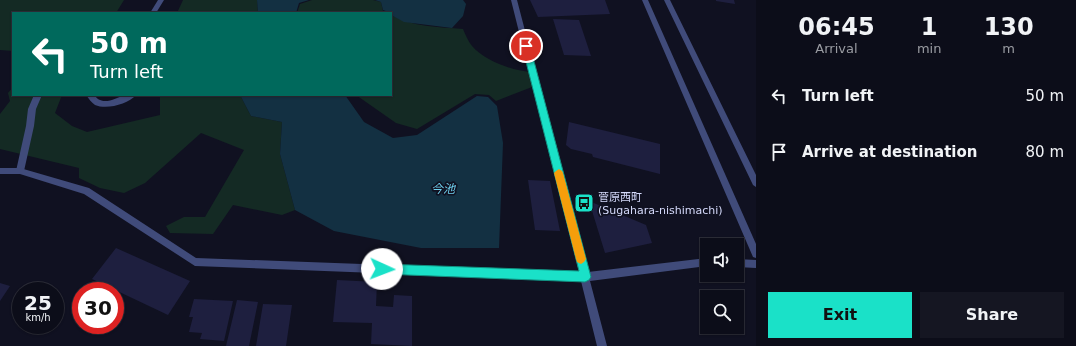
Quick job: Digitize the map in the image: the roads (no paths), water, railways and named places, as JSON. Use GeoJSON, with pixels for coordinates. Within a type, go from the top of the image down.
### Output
{"type":"FeatureCollection","features":[{"type":"Feature","properties":{"kind":"street"},"geometry":{"type":"LineString","coordinates":[[154,12],[161,0]]}},
{"type":"Feature","properties":{"kind":"street"},"geometry":{"type":"LineString","coordinates":[[514,0],[602,346]]}},
{"type":"Feature","properties":{"kind":"street"},"geometry":{"type":"LineString","coordinates":[[644,0],[756,254]]}},
{"type":"Feature","properties":{"kind":"street"},"geometry":{"type":"LineString","coordinates":[[667,0],[756,183]]}},
{"type":"Feature","properties":{"kind":"street"},"geometry":{"type":"LineString","coordinates":[[20,171],[30,126],[32,109],[38,96]]}},
{"type":"Feature","properties":{"kind":"street"},"geometry":{"type":"LineString","coordinates":[[90,96],[97,102],[106,104],[124,100],[130,96]]}},
{"type":"Feature","properties":{"kind":"street"},"geometry":{"type":"LineString","coordinates":[[0,170],[20,171],[86,191],[195,262],[585,277],[700,263]]}},
{"type":"Feature","properties":{"kind":"street"},"geometry":{"type":"LineString","coordinates":[[744,263],[756,264]]}},
{"type":"Feature","properties":{"kind":"water"},"geometry":{"type":"Polygon","coordinates":[[[257,0],[309,0],[299,3],[296,12],[258,12],[257,0]]]}},
{"type":"Feature","properties":{"kind":"water"},"geometry":{"type":"Polygon","coordinates":[[[375,0],[463,0],[466,4],[463,16],[452,28],[404,22],[392,16],[392,12],[383,10],[381,2],[375,0]]]}},
{"type":"Feature","properties":{"kind":"water","name":"今池"},"geometry":{"type":"Polygon","coordinates":[[[241,96],[346,96],[364,122],[393,138],[417,135],[477,96],[488,97],[497,106],[503,143],[499,248],[421,248],[334,231],[295,210],[280,154],[282,122],[251,116],[241,96]]]}},
{"type":"Feature","properties":{"kind":"place","name":"菅原西町 (Sugahara-nishimachi)"},"geometry":{"type":"Point","coordinates":[584,203]}}]}
